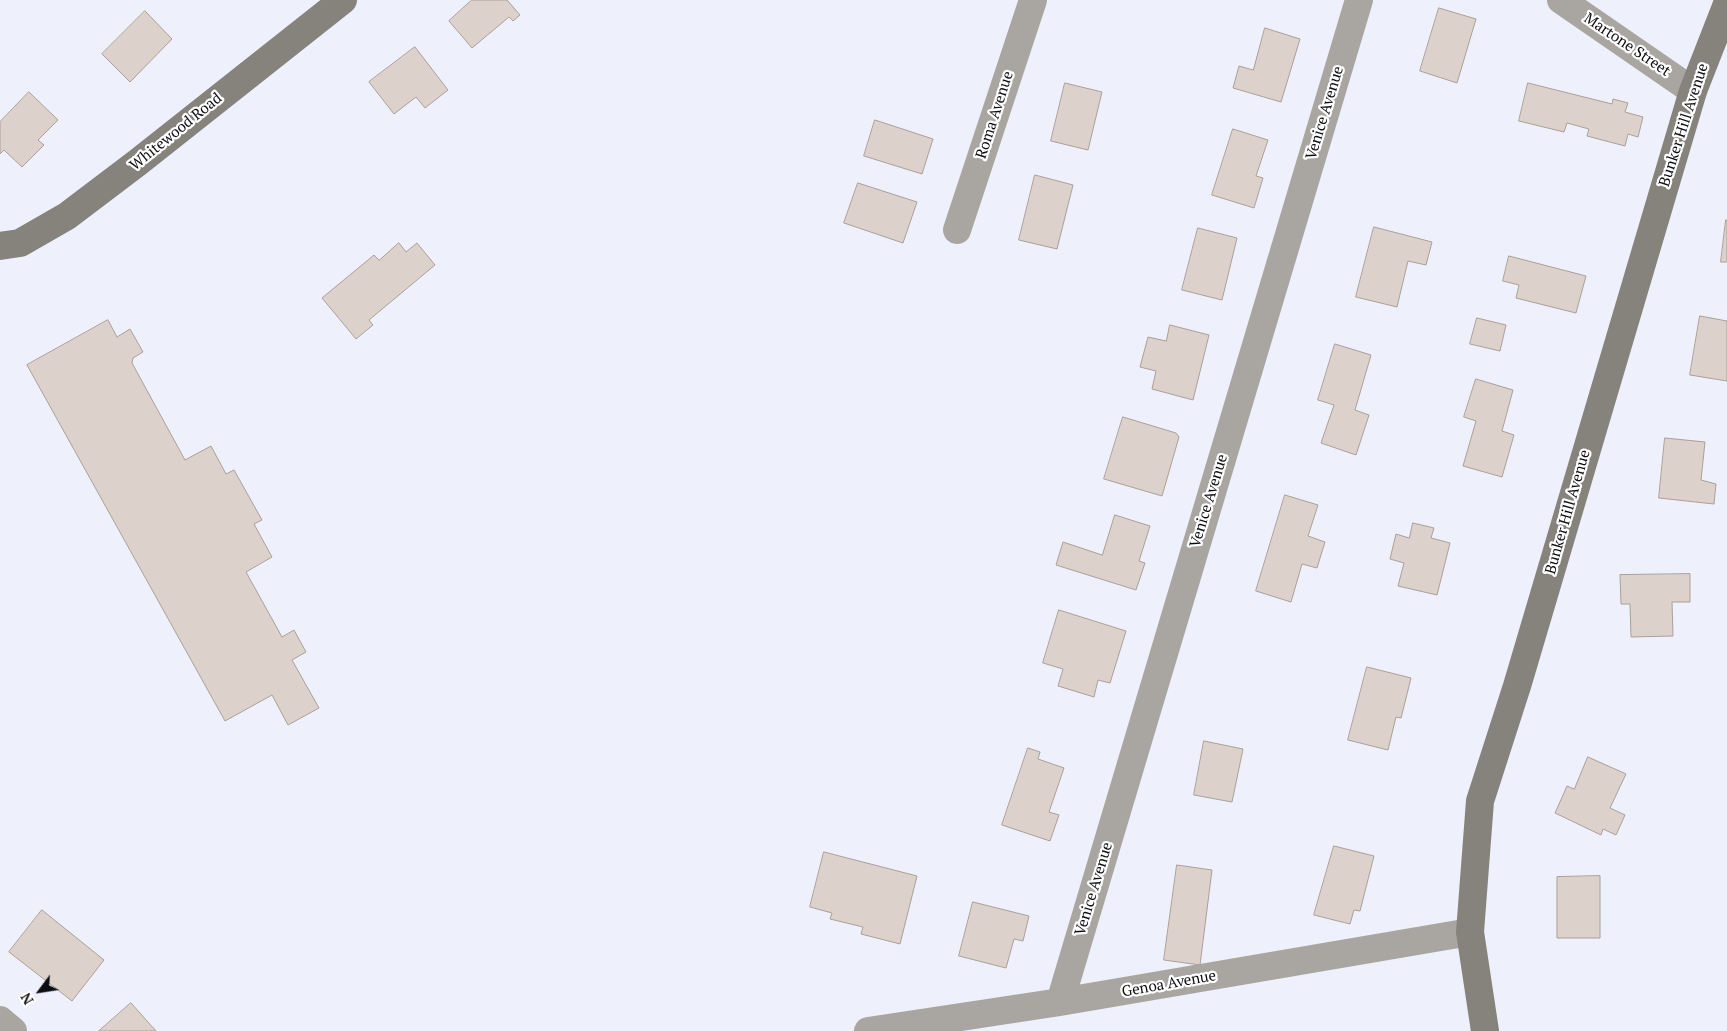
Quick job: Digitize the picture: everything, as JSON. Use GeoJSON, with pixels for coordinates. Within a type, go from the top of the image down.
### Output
{"type":"FeatureCollection","features":[{"type":"Feature","properties":{"kind":"main road","name":"Whitewood Road"},"geometry":{"type":"LineString","coordinates":[[0,246],[20,243],[67,216],[137,163],[342,0]]}},
{"type":"Feature","properties":{"kind":"main road","name":"Bunker Hill Avenue"},"geometry":{"type":"LineString","coordinates":[[1485,1031],[1470,932],[1480,800],[1517,686],[1693,91],[1727,4]]}},
{"type":"Feature","properties":{"kind":"street","name":"Roma Avenue"},"geometry":{"type":"LineString","coordinates":[[957,230],[1033,0]]}},
{"type":"Feature","properties":{"kind":"street","name":"Venice Avenue"},"geometry":{"type":"LineString","coordinates":[[1060,1002],[1359,0]]}},
{"type":"Feature","properties":{"kind":"street","name":"Martone Street"},"geometry":{"type":"LineString","coordinates":[[1561,0],[1693,91]]}},
{"type":"Feature","properties":{"kind":"street","name":"Genoa Avenue"},"geometry":{"type":"LineString","coordinates":[[868,1031],[1060,1002],[1470,932]]}},
{"type":"Feature","properties":{"kind":"street"},"geometry":{"type":"LineString","coordinates":[[0,1020],[13,1031]]}},
{"type":"Feature","properties":{"kind":"building"},"geometry":{"type":"Polygon","coordinates":[[[472,0],[507,0],[520,15],[513,21],[509,17],[472,48],[449,21],[472,0]]]}},
{"type":"Feature","properties":{"kind":"building"},"geometry":{"type":"Polygon","coordinates":[[[1439,8],[1476,19],[1457,83],[1420,71],[1439,8]]]}},
{"type":"Feature","properties":{"kind":"building"},"geometry":{"type":"Polygon","coordinates":[[[145,11],[172,39],[130,82],[102,54],[145,11]]]}},
{"type":"Feature","properties":{"kind":"building"},"geometry":{"type":"Polygon","coordinates":[[[1265,28],[1300,39],[1281,102],[1233,88],[1239,66],[1253,70],[1265,28]]]}},
{"type":"Feature","properties":{"kind":"building"},"geometry":{"type":"Polygon","coordinates":[[[415,47],[448,90],[425,108],[416,97],[394,114],[369,82],[415,47]]]}},
{"type":"Feature","properties":{"kind":"building"},"geometry":{"type":"Polygon","coordinates":[[[1065,83],[1102,92],[1088,150],[1051,141],[1065,83]]]}},
{"type":"Feature","properties":{"kind":"building"},"geometry":{"type":"Polygon","coordinates":[[[1528,83],[1612,104],[1613,99],[1628,103],[1625,112],[1643,117],[1638,137],[1628,134],[1625,146],[1587,136],[1589,129],[1567,123],[1564,132],[1519,121],[1528,83]]]}},
{"type":"Feature","properties":{"kind":"building"},"geometry":{"type":"Polygon","coordinates":[[[29,92],[58,120],[38,140],[44,145],[22,167],[4,150],[0,154],[0,122],[29,92]]]}},
{"type":"Feature","properties":{"kind":"building"},"geometry":{"type":"Polygon","coordinates":[[[875,120],[933,139],[922,174],[864,156],[875,120]]]}},
{"type":"Feature","properties":{"kind":"building"},"geometry":{"type":"Polygon","coordinates":[[[1233,129],[1268,140],[1256,176],[1263,178],[1254,208],[1212,195],[1233,129]]]}},
{"type":"Feature","properties":{"kind":"building"},"geometry":{"type":"Polygon","coordinates":[[[1035,175],[1073,185],[1057,249],[1019,240],[1035,175]]]}},
{"type":"Feature","properties":{"kind":"building"},"geometry":{"type":"Polygon","coordinates":[[[858,183],[917,202],[903,243],[844,223],[858,183]]]}},
{"type":"Feature","properties":{"kind":"building"},"geometry":{"type":"Polygon","coordinates":[[[1726,220],[1727,262],[1721,262],[1726,220]]]}},
{"type":"Feature","properties":{"kind":"building"},"geometry":{"type":"Polygon","coordinates":[[[1374,227],[1432,242],[1426,265],[1408,261],[1397,307],[1356,297],[1374,227]]]}},
{"type":"Feature","properties":{"kind":"building"},"geometry":{"type":"Polygon","coordinates":[[[1198,228],[1237,238],[1222,300],[1182,290],[1198,228]]]}},
{"type":"Feature","properties":{"kind":"building"},"geometry":{"type":"Polygon","coordinates":[[[399,243],[406,252],[417,243],[435,265],[369,320],[373,325],[356,339],[322,298],[374,255],[379,260],[399,243]]]}},
{"type":"Feature","properties":{"kind":"building"},"geometry":{"type":"Polygon","coordinates":[[[1509,256],[1586,276],[1576,313],[1516,298],[1519,285],[1503,281],[1509,256]]]}},
{"type":"Feature","properties":{"kind":"building"},"geometry":{"type":"Polygon","coordinates":[[[1700,316],[1727,321],[1727,381],[1690,375],[1700,316]]]}},
{"type":"Feature","properties":{"kind":"building"},"geometry":{"type":"Polygon","coordinates":[[[1477,318],[1506,325],[1500,351],[1470,344],[1477,318]]]}},
{"type":"Feature","properties":{"kind":"building"},"geometry":{"type":"Polygon","coordinates":[[[108,320],[117,337],[130,329],[143,352],[133,358],[132,363],[185,460],[211,446],[226,474],[234,470],[262,520],[254,524],[272,557],[246,572],[282,637],[294,630],[306,652],[292,660],[319,708],[288,725],[272,695],[225,721],[27,365],[108,320]]]}},
{"type":"Feature","properties":{"kind":"building"},"geometry":{"type":"Polygon","coordinates":[[[1170,325],[1209,335],[1193,400],[1152,389],[1156,371],[1140,367],[1148,337],[1166,341],[1170,325]]]}},
{"type":"Feature","properties":{"kind":"building"},"geometry":{"type":"Polygon","coordinates":[[[1335,344],[1371,355],[1355,410],[1369,415],[1356,455],[1321,443],[1334,405],[1318,400],[1335,344]]]}},
{"type":"Feature","properties":{"kind":"building"},"geometry":{"type":"Polygon","coordinates":[[[1476,379],[1513,390],[1502,431],[1514,435],[1502,477],[1463,466],[1476,421],[1464,417],[1476,379]]]}},
{"type":"Feature","properties":{"kind":"building"},"geometry":{"type":"Polygon","coordinates":[[[1123,417],[1176,433],[1179,437],[1162,496],[1104,479],[1123,417]]]}},
{"type":"Feature","properties":{"kind":"building"},"geometry":{"type":"Polygon","coordinates":[[[1665,438],[1705,442],[1701,480],[1716,484],[1714,504],[1659,498],[1665,438]]]}},
{"type":"Feature","properties":{"kind":"building"},"geometry":{"type":"Polygon","coordinates":[[[1285,495],[1318,505],[1308,536],[1325,542],[1317,568],[1302,564],[1291,602],[1256,591],[1285,495]]]}},
{"type":"Feature","properties":{"kind":"building"},"geometry":{"type":"Polygon","coordinates":[[[1115,515],[1150,526],[1139,561],[1145,563],[1136,590],[1056,565],[1063,542],[1102,555],[1115,515]]]}},
{"type":"Feature","properties":{"kind":"building"},"geometry":{"type":"Polygon","coordinates":[[[1413,523],[1434,528],[1431,538],[1450,543],[1437,595],[1398,586],[1404,563],[1390,559],[1396,534],[1409,538],[1413,523]]]}},
{"type":"Feature","properties":{"kind":"building"},"geometry":{"type":"Polygon","coordinates":[[[1690,574],[1690,602],[1672,602],[1673,636],[1631,637],[1630,604],[1621,604],[1620,575],[1690,574]]]}},
{"type":"Feature","properties":{"kind":"building"},"geometry":{"type":"Polygon","coordinates":[[[1059,610],[1126,631],[1110,683],[1098,680],[1094,697],[1058,686],[1063,669],[1043,663],[1059,610]]]}},
{"type":"Feature","properties":{"kind":"building"},"geometry":{"type":"Polygon","coordinates":[[[1367,667],[1411,678],[1401,718],[1396,717],[1388,750],[1348,740],[1367,667]]]}},
{"type":"Feature","properties":{"kind":"building"},"geometry":{"type":"Polygon","coordinates":[[[1204,741],[1243,749],[1232,802],[1194,795],[1204,741]]]}},
{"type":"Feature","properties":{"kind":"building"},"geometry":{"type":"Polygon","coordinates":[[[1028,748],[1040,752],[1038,759],[1064,768],[1049,812],[1059,815],[1050,841],[1002,825],[1028,748]]]}},
{"type":"Feature","properties":{"kind":"building"},"geometry":{"type":"Polygon","coordinates":[[[1588,757],[1626,774],[1610,808],[1625,815],[1616,835],[1603,829],[1601,835],[1555,813],[1567,786],[1574,789],[1588,757]]]}},
{"type":"Feature","properties":{"kind":"building"},"geometry":{"type":"Polygon","coordinates":[[[1334,846],[1374,856],[1360,911],[1354,910],[1350,924],[1314,915],[1334,846]]]}},
{"type":"Feature","properties":{"kind":"building"},"geometry":{"type":"Polygon","coordinates":[[[824,852],[917,876],[900,944],[861,934],[863,927],[830,919],[832,913],[810,907],[824,852]]]}},
{"type":"Feature","properties":{"kind":"building"},"geometry":{"type":"Polygon","coordinates":[[[1177,865],[1212,870],[1200,965],[1164,960],[1177,865]]]}},
{"type":"Feature","properties":{"kind":"building"},"geometry":{"type":"Polygon","coordinates":[[[1600,876],[1600,938],[1557,938],[1557,877],[1600,876]]]}},
{"type":"Feature","properties":{"kind":"building"},"geometry":{"type":"Polygon","coordinates":[[[973,902],[1029,916],[1023,941],[1014,939],[1006,968],[959,956],[973,902]]]}},
{"type":"Feature","properties":{"kind":"building"},"geometry":{"type":"Polygon","coordinates":[[[42,910],[104,960],[72,1001],[9,952],[42,910]]]}},
{"type":"Feature","properties":{"kind":"building"},"geometry":{"type":"Polygon","coordinates":[[[131,1003],[156,1031],[99,1031],[131,1003]]]}}]}
